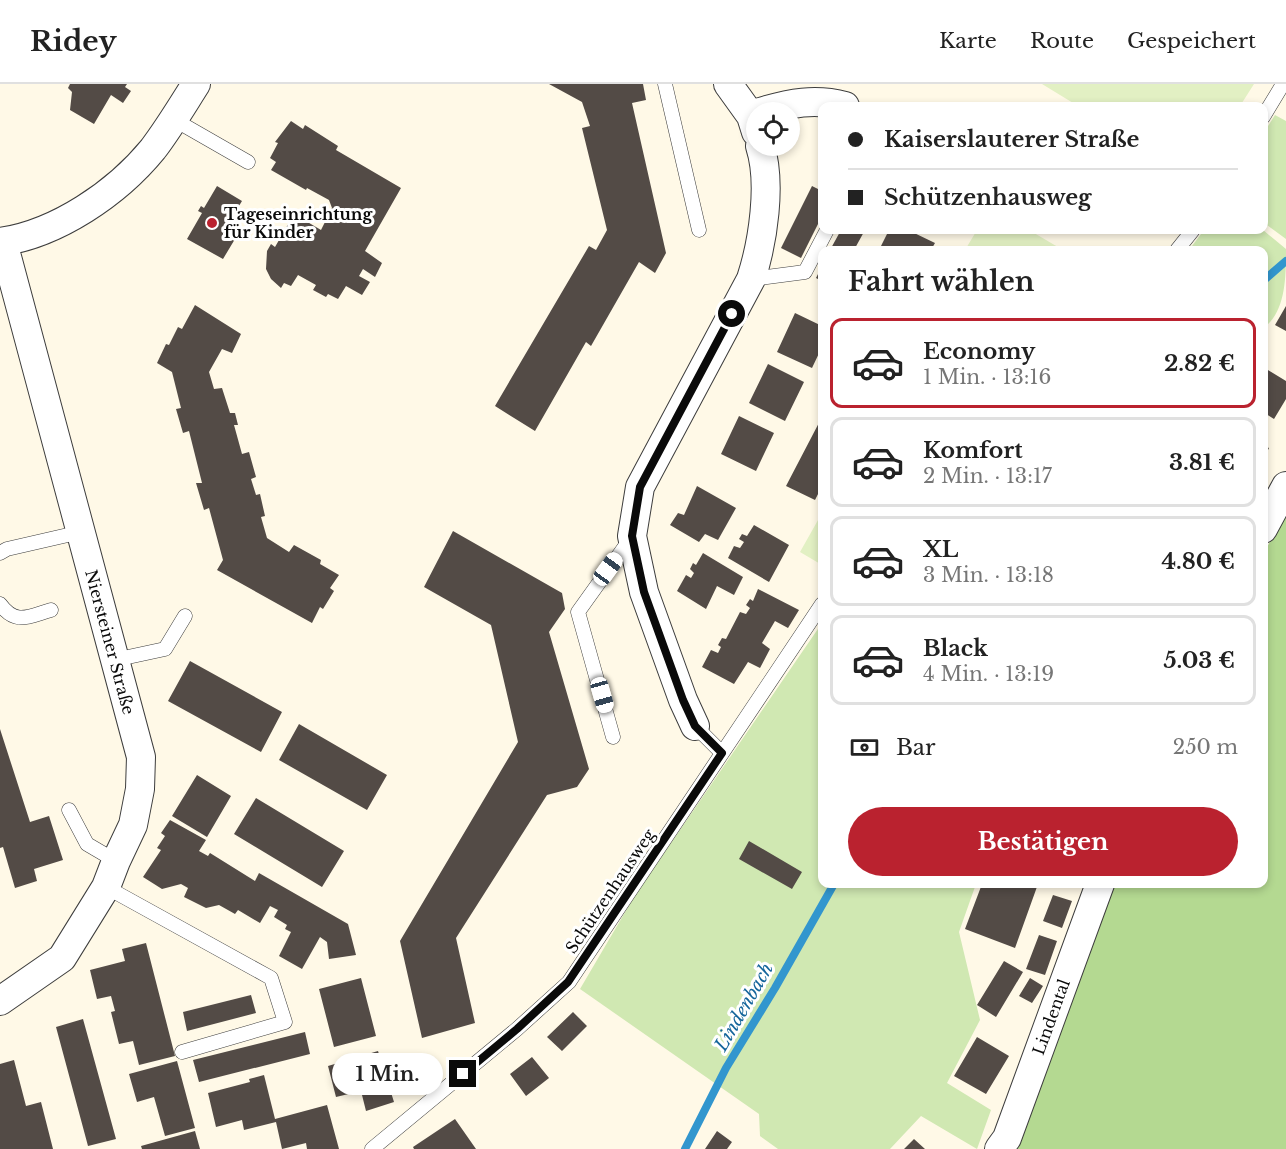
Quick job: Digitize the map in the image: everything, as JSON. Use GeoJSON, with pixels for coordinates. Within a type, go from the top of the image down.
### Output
{"type":"FeatureCollection","features":[{"type":"Feature","properties":{"kind":"street"},"geometry":{"type":"LineString","coordinates":[[2,242],[52,227],[86,209],[125,179],[153,149],[196,84]]}},
{"type":"Feature","properties":{"kind":"street"},"geometry":{"type":"LineString","coordinates":[[728,84],[746,106]]}},
{"type":"Feature","properties":{"kind":"street"},"geometry":{"type":"LineString","coordinates":[[800,102],[820,100],[828,102]]}},
{"type":"Feature","properties":{"kind":"street"},"geometry":{"type":"LineString","coordinates":[[695,726],[683,700],[644,592],[632,536],[640,487],[751,279],[757,260],[766,197],[761,156]]}},
{"type":"Feature","properties":{"kind":"street","name":"Niersteiner Straße"},"geometry":{"type":"LineString","coordinates":[[0,1001],[62,958],[111,874],[133,825],[140,789],[141,758],[2,242]]}},
{"type":"Feature","properties":{"kind":"street"},"geometry":{"type":"LineString","coordinates":[[1268,520],[1286,486]]}},
{"type":"Feature","properties":{"kind":"street","name":"Lindental"},"geometry":{"type":"LineString","coordinates":[[999,1149],[1007,1138],[1099,888]]}},
{"type":"Feature","properties":{"kind":"lane"},"geometry":{"type":"LineString","coordinates":[[665,84],[699,230]]}},
{"type":"Feature","properties":{"kind":"lane"},"geometry":{"type":"LineString","coordinates":[[1268,109],[1283,84]]}},
{"type":"Feature","properties":{"kind":"lane"},"geometry":{"type":"LineString","coordinates":[[173,119],[248,162]]}},
{"type":"Feature","properties":{"kind":"lane"},"geometry":{"type":"LineString","coordinates":[[1180,246],[1190,234]]}},
{"type":"Feature","properties":{"kind":"lane"},"geometry":{"type":"LineString","coordinates":[[751,279],[805,272],[818,247]]}},
{"type":"Feature","properties":{"kind":"lane"},"geometry":{"type":"LineString","coordinates":[[0,554],[7,549],[81,532]]}},
{"type":"Feature","properties":{"kind":"lane"},"geometry":{"type":"LineString","coordinates":[[614,737],[578,612],[632,536]]}},
{"type":"Feature","properties":{"kind":"lane"},"geometry":{"type":"LineString","coordinates":[[0,604],[13,617],[20,618],[51,610]]}},
{"type":"Feature","properties":{"kind":"lane","name":"Schützenhausweg"},"geometry":{"type":"LineString","coordinates":[[372,1149],[517,1029],[568,982],[818,610]]}},
{"type":"Feature","properties":{"kind":"lane"},"geometry":{"type":"LineString","coordinates":[[114,660],[165,649],[185,616]]}},
{"type":"Feature","properties":{"kind":"lane"},"geometry":{"type":"LineString","coordinates":[[695,726],[722,753]]}},
{"type":"Feature","properties":{"kind":"lane"},"geometry":{"type":"LineString","coordinates":[[69,810],[87,844],[111,874],[271,978],[285,1022],[182,1052]]}},
{"type":"Feature","properties":{"kind":"green space"},"geometry":{"type":"Polygon","coordinates":[[[1042,84],[1254,84],[1243,102],[1071,102],[1042,84]]]}},
{"type":"Feature","properties":{"kind":"green space"},"geometry":{"type":"Polygon","coordinates":[[[1275,115],[1286,121],[1286,239],[1268,226],[1268,126],[1275,115]]]}},
{"type":"Feature","properties":{"kind":"green space"},"geometry":{"type":"Polygon","coordinates":[[[975,234],[1036,234],[1056,246],[967,246],[975,234]]]}},
{"type":"Feature","properties":{"kind":"green space"},"geometry":{"type":"Polygon","coordinates":[[[1201,234],[1268,234],[1286,249],[1283,293],[1271,321],[1268,324],[1268,246],[1192,246],[1201,234]]]}},
{"type":"Feature","properties":{"kind":"green space"},"geometry":{"type":"Polygon","coordinates":[[[1286,511],[1286,1149],[1015,1149],[1112,888],[1268,888],[1268,545],[1286,511]]]}},
{"type":"Feature","properties":{"kind":"green space"},"geometry":{"type":"Polygon","coordinates":[[[818,520],[818,563],[800,552],[818,520]]]}},
{"type":"Feature","properties":{"kind":"green space"},"geometry":{"type":"Polygon","coordinates":[[[818,629],[818,888],[975,888],[959,932],[980,1020],[947,1083],[991,1110],[977,1149],[921,1116],[890,1149],[778,1149],[760,1136],[759,1114],[580,989],[634,897],[818,629]]]}},
{"type":"Feature","properties":{"kind":"building"},"geometry":{"type":"Polygon","coordinates":[[[70,84],[127,84],[125,87],[131,91],[123,103],[111,95],[94,124],[70,110],[72,92],[68,88],[70,84]]]}},
{"type":"Feature","properties":{"kind":"building"},"geometry":{"type":"Polygon","coordinates":[[[549,84],[643,84],[646,100],[632,103],[666,253],[655,273],[639,262],[591,346],[586,342],[535,431],[495,406],[589,246],[596,250],[607,230],[582,128],[590,126],[582,102],[549,84]]]}},
{"type":"Feature","properties":{"kind":"building"},"geometry":{"type":"Polygon","coordinates":[[[291,121],[303,129],[305,125],[338,146],[336,150],[401,188],[365,251],[382,263],[375,277],[363,269],[359,276],[370,282],[362,295],[346,286],[338,299],[328,294],[326,297],[313,290],[316,285],[298,275],[291,286],[284,283],[281,288],[271,279],[266,269],[267,251],[271,244],[275,247],[294,214],[321,230],[332,208],[329,200],[271,170],[276,162],[270,158],[278,143],[275,142],[291,121]]]}},
{"type":"Feature","properties":{"kind":"building","name":"Tageseinrichtung für Kinder"},"geometry":{"type":"Polygon","coordinates":[[[217,186],[242,201],[223,232],[235,239],[223,259],[187,239],[202,213],[198,211],[201,206],[204,208],[217,186]]]}},
{"type":"Feature","properties":{"kind":"building"},"geometry":{"type":"Polygon","coordinates":[[[812,186],[818,189],[818,224],[801,258],[781,248],[812,186]]]}},
{"type":"Feature","properties":{"kind":"building"},"geometry":{"type":"Polygon","coordinates":[[[839,234],[863,234],[856,246],[832,246],[839,234]]]}},
{"type":"Feature","properties":{"kind":"building"},"geometry":{"type":"Polygon","coordinates":[[[887,234],[916,234],[935,243],[933,246],[881,246],[887,234]]]}},
{"type":"Feature","properties":{"kind":"building"},"geometry":{"type":"Polygon","coordinates":[[[195,305],[241,334],[232,353],[222,349],[209,372],[214,389],[222,388],[230,413],[235,413],[238,425],[234,425],[242,454],[249,452],[256,477],[251,479],[256,495],[260,494],[265,516],[261,517],[267,538],[289,552],[294,545],[321,560],[320,564],[339,575],[330,588],[334,591],[323,609],[320,607],[312,623],[217,570],[223,560],[209,508],[204,510],[196,483],[202,483],[189,431],[183,433],[176,409],[181,408],[172,372],[157,363],[166,344],[169,345],[178,327],[182,329],[195,305]]]}},
{"type":"Feature","properties":{"kind":"building"},"geometry":{"type":"Polygon","coordinates":[[[1286,306],[1286,331],[1275,325],[1286,306]]]}},
{"type":"Feature","properties":{"kind":"building"},"geometry":{"type":"Polygon","coordinates":[[[795,313],[818,324],[818,355],[812,368],[777,352],[795,313]]]}},
{"type":"Feature","properties":{"kind":"building"},"geometry":{"type":"Polygon","coordinates":[[[768,364],[804,382],[785,421],[749,403],[768,364]]]}},
{"type":"Feature","properties":{"kind":"building"},"geometry":{"type":"Polygon","coordinates":[[[1268,370],[1286,381],[1286,399],[1274,419],[1268,415],[1268,370]]]}},
{"type":"Feature","properties":{"kind":"building"},"geometry":{"type":"Polygon","coordinates":[[[739,416],[774,433],[756,471],[721,454],[739,416]]]}},
{"type":"Feature","properties":{"kind":"building"},"geometry":{"type":"Polygon","coordinates":[[[818,425],[818,494],[815,500],[786,486],[818,425]]]}},
{"type":"Feature","properties":{"kind":"building"},"geometry":{"type":"Polygon","coordinates":[[[697,486],[736,508],[718,540],[705,534],[699,542],[670,525],[678,513],[684,515],[697,486]]]}},
{"type":"Feature","properties":{"kind":"building"},"geometry":{"type":"Polygon","coordinates":[[[754,525],[789,545],[769,582],[728,558],[734,546],[740,548],[744,542],[739,539],[742,534],[747,536],[754,525]]]}},
{"type":"Feature","properties":{"kind":"building"},"geometry":{"type":"Polygon","coordinates":[[[453,531],[562,593],[565,609],[549,632],[589,769],[577,787],[547,795],[456,938],[475,1023],[422,1038],[400,941],[518,742],[491,625],[424,587],[453,531]]]}},
{"type":"Feature","properties":{"kind":"building"},"geometry":{"type":"Polygon","coordinates":[[[703,553],[743,577],[734,595],[717,586],[706,609],[677,591],[686,575],[691,578],[694,573],[690,569],[693,563],[696,565],[703,553]]]}},
{"type":"Feature","properties":{"kind":"building"},"geometry":{"type":"Polygon","coordinates":[[[758,589],[799,610],[788,628],[775,621],[762,643],[770,649],[760,668],[748,662],[734,684],[702,667],[711,650],[718,653],[721,647],[718,645],[722,638],[726,639],[740,612],[746,614],[750,608],[746,605],[750,599],[753,601],[758,589]]]}},
{"type":"Feature","properties":{"kind":"building"},"geometry":{"type":"Polygon","coordinates":[[[190,661],[282,712],[261,752],[168,701],[190,661]]]}},
{"type":"Feature","properties":{"kind":"building"},"geometry":{"type":"Polygon","coordinates":[[[299,724],[387,775],[367,810],[279,760],[299,724]]]}},
{"type":"Feature","properties":{"kind":"building"},"geometry":{"type":"Polygon","coordinates":[[[0,729],[30,822],[49,816],[63,860],[34,869],[37,881],[15,888],[3,847],[0,848],[0,729]]]}},
{"type":"Feature","properties":{"kind":"building"},"geometry":{"type":"Polygon","coordinates":[[[197,775],[231,796],[207,837],[172,816],[197,775]]]}},
{"type":"Feature","properties":{"kind":"building"},"geometry":{"type":"Polygon","coordinates":[[[256,798],[344,851],[322,887],[234,834],[256,798]]]}},
{"type":"Feature","properties":{"kind":"building"},"geometry":{"type":"Polygon","coordinates":[[[170,820],[206,840],[199,851],[208,856],[210,853],[255,881],[259,873],[348,924],[356,955],[329,959],[327,942],[320,937],[302,969],[279,956],[291,932],[285,929],[287,925],[274,917],[278,910],[270,906],[260,923],[238,910],[235,914],[219,905],[206,908],[184,897],[188,888],[181,884],[162,889],[143,877],[161,850],[157,848],[165,836],[161,833],[170,820]]]}},
{"type":"Feature","properties":{"kind":"building"},"geometry":{"type":"Polygon","coordinates":[[[749,841],[802,872],[792,889],[739,859],[749,841]]]}},
{"type":"Feature","properties":{"kind":"building"},"geometry":{"type":"Polygon","coordinates":[[[980,888],[1037,888],[1015,948],[965,929],[980,888]]]}},
{"type":"Feature","properties":{"kind":"building"},"geometry":{"type":"Polygon","coordinates":[[[1053,895],[1072,901],[1062,928],[1043,921],[1053,895]]]}},
{"type":"Feature","properties":{"kind":"building"},"geometry":{"type":"Polygon","coordinates":[[[1039,935],[1057,941],[1045,975],[1026,969],[1039,935]]]}},
{"type":"Feature","properties":{"kind":"building"},"geometry":{"type":"Polygon","coordinates":[[[146,943],[175,1056],[139,1065],[133,1041],[119,1044],[111,1012],[115,1011],[111,996],[97,999],[90,970],[125,961],[122,949],[146,943]]]}},
{"type":"Feature","properties":{"kind":"building"},"geometry":{"type":"Polygon","coordinates":[[[1004,961],[1023,972],[996,1017],[977,1005],[1004,961]]]}},
{"type":"Feature","properties":{"kind":"building"},"geometry":{"type":"Polygon","coordinates":[[[361,978],[376,1036],[334,1047],[319,989],[361,978]]]}},
{"type":"Feature","properties":{"kind":"building"},"geometry":{"type":"Polygon","coordinates":[[[1030,978],[1043,986],[1032,1003],[1019,996],[1030,978]]]}},
{"type":"Feature","properties":{"kind":"building"},"geometry":{"type":"Polygon","coordinates":[[[251,995],[256,1013],[187,1031],[183,1012],[251,995]]]}},
{"type":"Feature","properties":{"kind":"building"},"geometry":{"type":"Polygon","coordinates":[[[573,1012],[587,1026],[562,1051],[547,1037],[573,1012]]]}},
{"type":"Feature","properties":{"kind":"building"},"geometry":{"type":"Polygon","coordinates":[[[83,1019],[116,1139],[88,1146],[56,1027],[83,1019]]]}},
{"type":"Feature","properties":{"kind":"building"},"geometry":{"type":"Polygon","coordinates":[[[305,1032],[310,1054],[199,1082],[193,1060],[305,1032]]]}},
{"type":"Feature","properties":{"kind":"building"},"geometry":{"type":"Polygon","coordinates":[[[977,1037],[1009,1056],[986,1094],[954,1076],[977,1037]]]}},
{"type":"Feature","properties":{"kind":"building"},"geometry":{"type":"Polygon","coordinates":[[[378,1051],[394,1102],[366,1111],[361,1091],[336,1097],[328,1066],[378,1051]]]}},
{"type":"Feature","properties":{"kind":"building"},"geometry":{"type":"Polygon","coordinates":[[[532,1057],[549,1078],[526,1096],[510,1074],[532,1057]]]}},
{"type":"Feature","properties":{"kind":"building"},"geometry":{"type":"Polygon","coordinates":[[[14,1060],[26,1106],[41,1102],[53,1149],[0,1149],[0,1064],[14,1060]]]}},
{"type":"Feature","properties":{"kind":"building"},"geometry":{"type":"Polygon","coordinates":[[[177,1061],[195,1128],[165,1136],[154,1097],[137,1102],[129,1074],[177,1061]]]}},
{"type":"Feature","properties":{"kind":"building"},"geometry":{"type":"Polygon","coordinates":[[[264,1075],[275,1119],[327,1105],[339,1149],[307,1149],[306,1143],[282,1149],[276,1122],[244,1130],[242,1120],[216,1127],[208,1093],[250,1082],[249,1079],[264,1075]]]}},
{"type":"Feature","properties":{"kind":"building"},"geometry":{"type":"Polygon","coordinates":[[[455,1119],[476,1149],[414,1149],[413,1147],[455,1119]]]}},
{"type":"Feature","properties":{"kind":"building"},"geometry":{"type":"Polygon","coordinates":[[[195,1131],[200,1149],[142,1149],[141,1146],[195,1131]]]}},
{"type":"Feature","properties":{"kind":"building"},"geometry":{"type":"Polygon","coordinates":[[[717,1131],[732,1142],[727,1149],[705,1149],[717,1131]]]}},
{"type":"Feature","properties":{"kind":"building"},"geometry":{"type":"Polygon","coordinates":[[[914,1139],[925,1149],[904,1149],[914,1139]]]}},
{"type":"Feature","properties":{"kind":"waterway","name":"Lindenbach"},"geometry":{"type":"LineString","coordinates":[[1268,277],[1286,261]]}},
{"type":"Feature","properties":{"kind":"waterway","name":"Lindenbach"},"geometry":{"type":"LineString","coordinates":[[685,1149],[726,1068],[832,888]]}},
{"type":"Feature","properties":{"kind":"place","name":"Tageseinrichtung für Kinder"},"geometry":{"type":"Point","coordinates":[212,223]}},
{"type":"Feature","properties":{"kind":"route"},"geometry":{"type":"LineString","coordinates":[[463,1074],[568,982],[722,753],[695,726],[683,700],[644,592],[632,536],[640,487],[732,314]]}}]}
